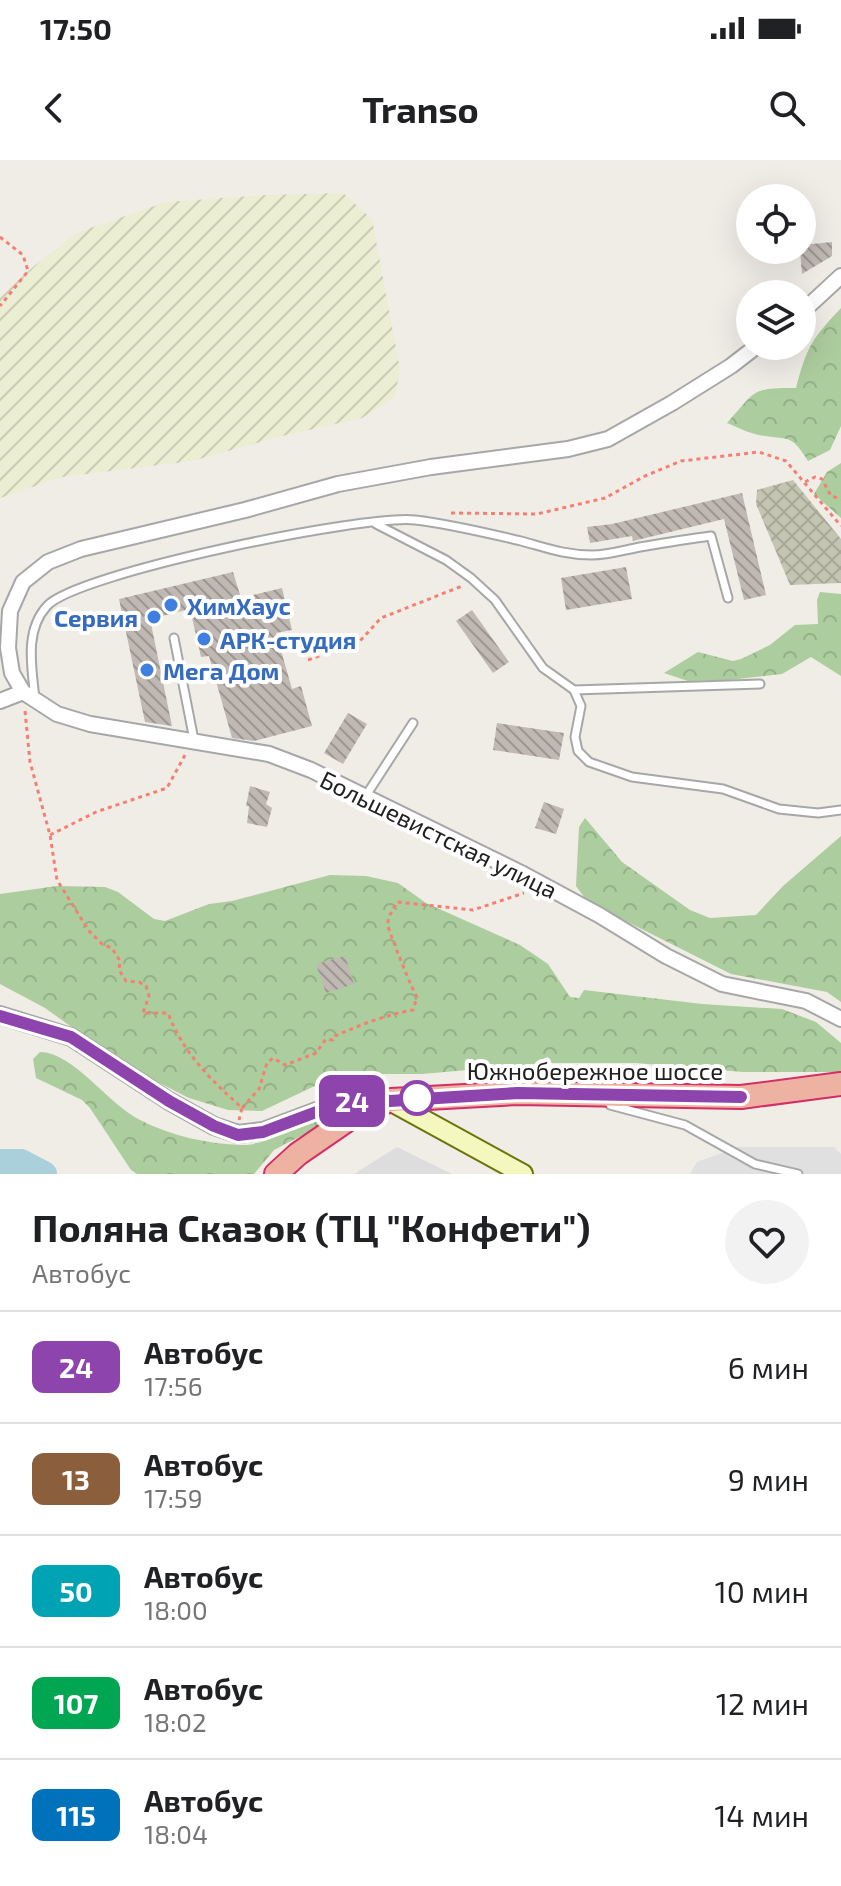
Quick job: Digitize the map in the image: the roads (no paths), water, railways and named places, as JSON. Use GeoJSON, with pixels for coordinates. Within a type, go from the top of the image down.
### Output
{"type":"FeatureCollection","features":[{"type":"Feature","properties":{"kind":"highway","name":"Южнобережное шоссе"},"geometry":{"type":"LineString","coordinates":[[276,1174],[298,1154],[359,1112],[395,1103],[518,1093],[741,1097],[841,1084]]}},
{"type":"Feature","properties":{"kind":"highway","name":"Южнобережное шоссе"},"geometry":{"type":"LineString","coordinates":[[288,1174],[340,1134],[395,1103],[725,1106],[841,1094]]}},
{"type":"Feature","properties":{"kind":"main road"},"geometry":{"type":"LineString","coordinates":[[395,1103],[521,1172]]}},
{"type":"Feature","properties":{"kind":"street"},"geometry":{"type":"LineString","coordinates":[[816,299],[841,276]]}},
{"type":"Feature","properties":{"kind":"street"},"geometry":{"type":"LineString","coordinates":[[0,701],[29,696],[12,673],[8,648],[10,611],[23,582],[48,562],[81,549],[245,510],[338,484],[431,467],[568,449],[608,439],[739,360]]}},
{"type":"Feature","properties":{"kind":"street","name":"Большевистская улица"},"geometry":{"type":"LineString","coordinates":[[29,696],[57,714],[90,724],[269,754],[311,770],[542,884],[666,956],[722,984],[806,1001],[841,1019]]}},
{"type":"Feature","properties":{"kind":"street"},"geometry":{"type":"LineString","coordinates":[[0,1015],[71,1037],[169,1101],[214,1126],[238,1135],[263,1132],[343,1102],[371,1098],[395,1103]]}},
{"type":"Feature","properties":{"kind":"street"},"geometry":{"type":"LineString","coordinates":[[0,1015],[71,1037],[169,1101],[214,1126],[238,1134],[263,1131],[343,1101],[371,1098],[395,1103]]}},
{"type":"Feature","properties":{"kind":"lane"},"geometry":{"type":"LineString","coordinates":[[29,696],[33,632],[49,602],[86,585],[153,564],[315,529],[412,519],[483,532],[558,553],[596,555],[711,536],[728,598]]}},
{"type":"Feature","properties":{"kind":"lane"},"geometry":{"type":"LineString","coordinates":[[374,523],[446,560],[495,600],[543,668],[574,690],[581,706],[575,737],[578,751],[589,762],[632,777],[723,789],[779,809],[818,813],[841,810]]}},
{"type":"Feature","properties":{"kind":"lane"},"geometry":{"type":"LineString","coordinates":[[174,638],[194,740]]}},
{"type":"Feature","properties":{"kind":"lane"},"geometry":{"type":"LineString","coordinates":[[574,690],[760,684]]}},
{"type":"Feature","properties":{"kind":"lane"},"geometry":{"type":"LineString","coordinates":[[365,797],[413,723]]}},
{"type":"Feature","properties":{"kind":"lane"},"geometry":{"type":"LineString","coordinates":[[610,1105],[685,1125],[755,1164],[798,1174]]}},
{"type":"Feature","properties":{"kind":"waterway"},"geometry":{"type":"LineString","coordinates":[[0,1162],[21,1162],[44,1174]]}},
{"type":"Feature","properties":{"kind":"place","name":"ХимХаус"},"geometry":{"type":"Point","coordinates":[171,605]}},
{"type":"Feature","properties":{"kind":"place","name":"Сервия"},"geometry":{"type":"Point","coordinates":[154,617]}},
{"type":"Feature","properties":{"kind":"place","name":"АРК-студия"},"geometry":{"type":"Point","coordinates":[204,639]}},
{"type":"Feature","properties":{"kind":"place","name":"Мега Дом"},"geometry":{"type":"Point","coordinates":[147,670]}}]}
